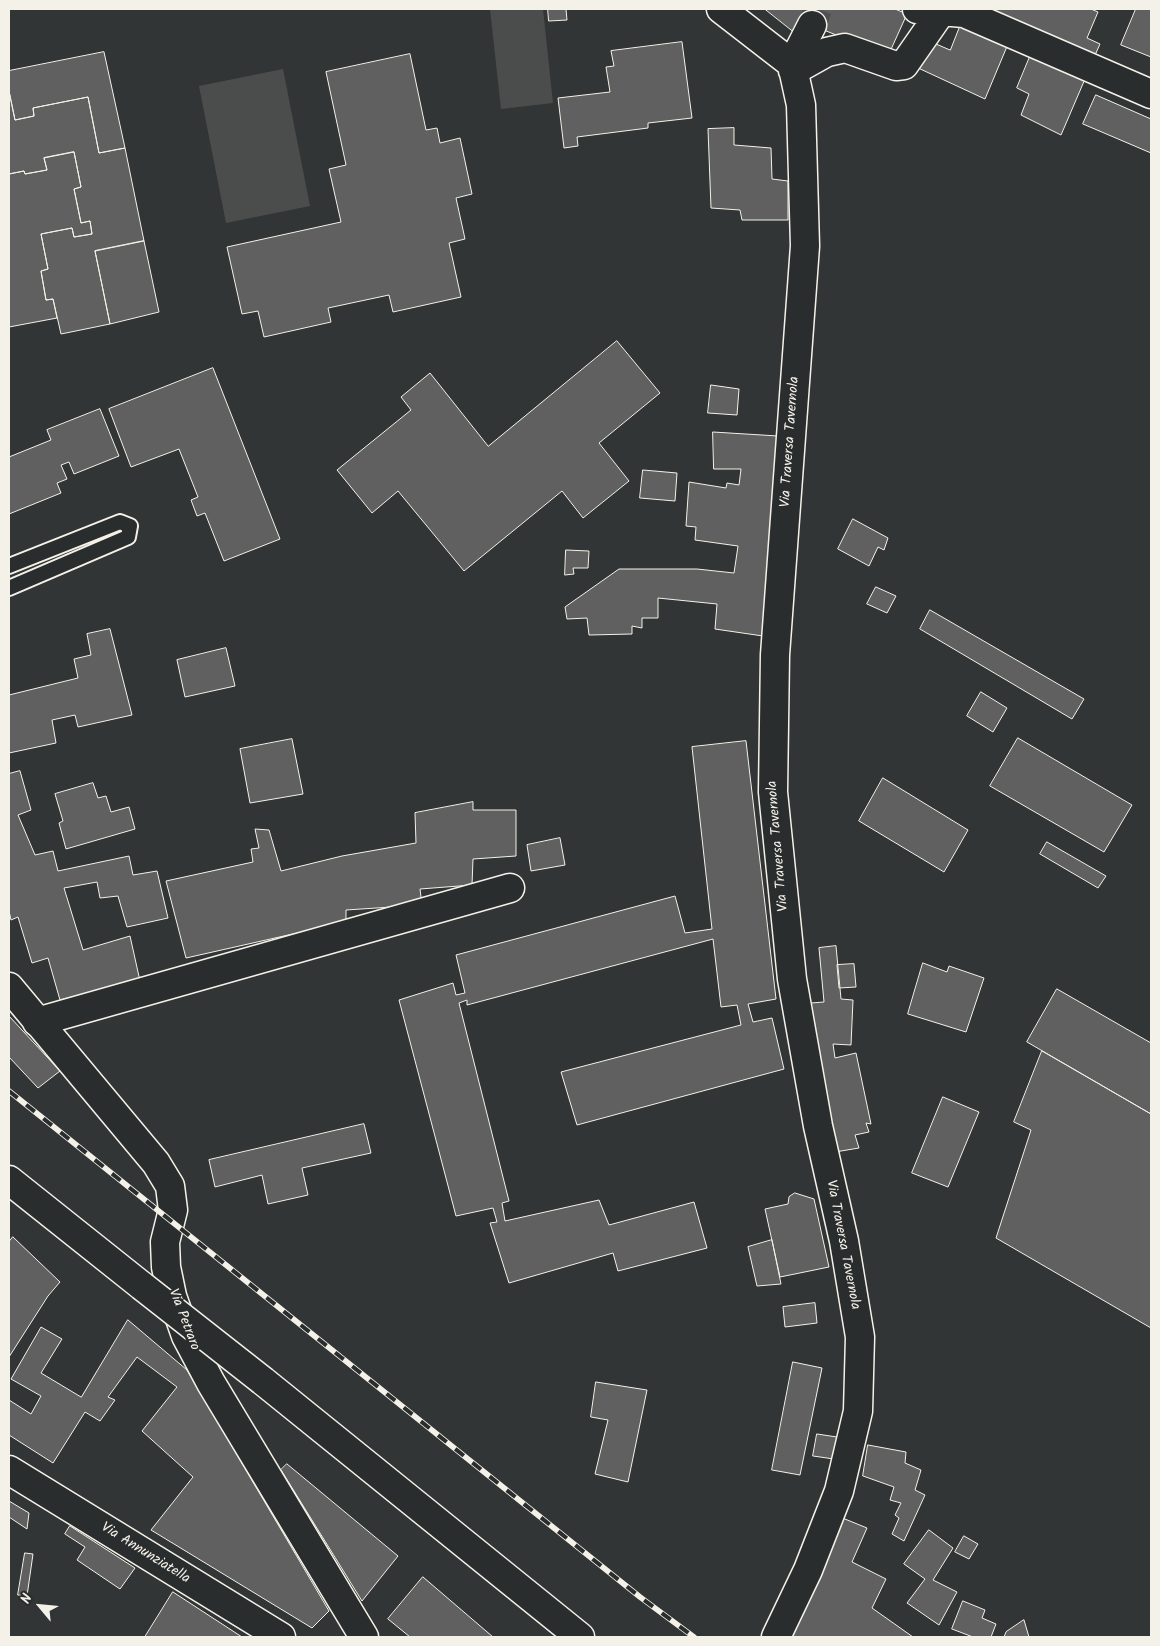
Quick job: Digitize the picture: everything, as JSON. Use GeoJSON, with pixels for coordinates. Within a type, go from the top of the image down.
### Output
{"type":"FeatureCollection","features":[{"type":"Feature","properties":{"kind":"main road"},"geometry":{"type":"LineString","coordinates":[[721,9],[792,68]]}},
{"type":"Feature","properties":{"kind":"main road"},"geometry":{"type":"LineString","coordinates":[[792,68],[827,52],[845,48],[896,66],[904,65],[935,18],[934,10],[964,13],[1151,94]]}},
{"type":"Feature","properties":{"kind":"main road"},"geometry":{"type":"LineString","coordinates":[[792,68],[812,25]]}},
{"type":"Feature","properties":{"kind":"main road","name":"Via Traversa Tavernola"},"geometry":{"type":"LineString","coordinates":[[776,1637],[808,1570],[838,1491],[858,1411],[860,1337],[844,1241],[818,1126],[792,980],[772,792],[775,655],[805,246],[801,105],[792,68]]}},
{"type":"Feature","properties":{"kind":"main road"},"geometry":{"type":"LineString","coordinates":[[37,1022],[510,888]]}},
{"type":"Feature","properties":{"kind":"main road","name":"Via Petraro"},"geometry":{"type":"LineString","coordinates":[[9,986],[156,1163],[170,1186],[173,1210],[165,1242],[166,1267],[172,1296],[186,1336],[211,1383],[364,1637]]}},
{"type":"Feature","properties":{"kind":"main road"},"geometry":{"type":"LineString","coordinates":[[9,1180],[263,1381],[580,1637]]}},
{"type":"Feature","properties":{"kind":"main road","name":"Via Annunziatella"},"geometry":{"type":"LineString","coordinates":[[9,1470],[281,1637]]}},
{"type":"Feature","properties":{"kind":"lane"},"geometry":{"type":"LineString","coordinates":[[9,566],[120,522],[130,526],[128,537],[9,588]]}},
{"type":"Feature","properties":{"kind":"shaded area"},"geometry":{"type":"Polygon","coordinates":[[[490,9],[543,9],[553,103],[501,109],[490,9]]]}},
{"type":"Feature","properties":{"kind":"shaded area"},"geometry":{"type":"Polygon","coordinates":[[[283,69],[310,206],[226,223],[199,86],[283,69]]]}},
{"type":"Feature","properties":{"kind":"building"},"geometry":{"type":"Polygon","coordinates":[[[548,9],[566,9],[567,20],[549,21],[548,9]]]}},
{"type":"Feature","properties":{"kind":"building"},"geometry":{"type":"Polygon","coordinates":[[[765,9],[895,9],[907,14],[888,56],[804,22],[798,35],[765,9]]]}},
{"type":"Feature","properties":{"kind":"building"},"geometry":{"type":"Polygon","coordinates":[[[971,9],[1091,9],[1098,12],[1087,38],[1100,44],[1092,62],[971,9]]]}},
{"type":"Feature","properties":{"kind":"building"},"geometry":{"type":"Polygon","coordinates":[[[1136,9],[1151,9],[1151,57],[1121,45],[1136,9]]]}},
{"type":"Feature","properties":{"kind":"building"},"geometry":{"type":"Polygon","coordinates":[[[963,19],[1008,44],[985,99],[916,67],[929,41],[950,50],[963,19]]]}},
{"type":"Feature","properties":{"kind":"building"},"geometry":{"type":"Polygon","coordinates":[[[682,42],[692,118],[648,123],[648,128],[577,137],[578,146],[564,148],[558,98],[610,92],[606,67],[614,66],[611,51],[682,42]]]}},
{"type":"Feature","properties":{"kind":"building"},"geometry":{"type":"Polygon","coordinates":[[[1034,47],[1088,72],[1061,135],[1021,115],[1029,94],[1017,88],[1034,47]]]}},
{"type":"Feature","properties":{"kind":"building"},"geometry":{"type":"Polygon","coordinates":[[[104,52],[125,148],[99,153],[88,97],[33,108],[34,116],[15,120],[9,91],[9,71],[104,52]]]}},
{"type":"Feature","properties":{"kind":"building"},"geometry":{"type":"Polygon","coordinates":[[[410,54],[426,130],[437,128],[440,143],[460,138],[472,194],[456,198],[465,239],[449,243],[461,297],[393,312],[389,295],[328,308],[331,322],[264,337],[258,311],[242,314],[227,247],[341,222],[329,169],[346,165],[326,72],[410,54]]]}},
{"type":"Feature","properties":{"kind":"building"},"geometry":{"type":"Polygon","coordinates":[[[9,91],[15,120],[34,116],[33,108],[88,97],[99,153],[125,148],[144,241],[95,251],[110,324],[61,334],[53,299],[46,300],[41,271],[48,269],[41,234],[72,228],[74,237],[92,234],[90,221],[81,223],[74,189],[81,187],[74,152],[44,158],[47,170],[25,174],[24,171],[9,174],[9,91]]]}},
{"type":"Feature","properties":{"kind":"building"},"geometry":{"type":"Polygon","coordinates":[[[1096,95],[1151,119],[1151,153],[1083,124],[1096,95]]]}},
{"type":"Feature","properties":{"kind":"building"},"geometry":{"type":"Polygon","coordinates":[[[734,128],[734,145],[771,148],[772,179],[788,181],[788,220],[742,220],[740,210],[711,208],[708,129],[734,128]]]}},
{"type":"Feature","properties":{"kind":"building"},"geometry":{"type":"Polygon","coordinates":[[[74,152],[81,187],[74,189],[81,223],[90,221],[92,234],[74,237],[72,228],[41,234],[48,269],[41,271],[46,300],[53,299],[57,318],[9,327],[9,174],[24,171],[25,174],[47,170],[44,158],[74,152]]]}},
{"type":"Feature","properties":{"kind":"building"},"geometry":{"type":"Polygon","coordinates":[[[144,241],[159,312],[110,324],[95,251],[144,241]]]}},
{"type":"Feature","properties":{"kind":"building"},"geometry":{"type":"Polygon","coordinates":[[[617,341],[660,393],[599,443],[629,481],[583,518],[562,491],[464,571],[398,491],[372,513],[337,470],[411,410],[401,397],[430,373],[488,446],[617,341]]]}},
{"type":"Feature","properties":{"kind":"building"},"geometry":{"type":"Polygon","coordinates":[[[213,368],[280,539],[224,561],[205,513],[197,516],[191,500],[198,497],[179,449],[131,467],[109,409],[213,368]]]}},
{"type":"Feature","properties":{"kind":"building"},"geometry":{"type":"Polygon","coordinates":[[[711,385],[739,389],[737,415],[708,413],[711,385]]]}},
{"type":"Feature","properties":{"kind":"building"},"geometry":{"type":"Polygon","coordinates":[[[100,409],[119,456],[74,474],[69,462],[61,465],[67,479],[57,483],[61,493],[9,514],[9,457],[51,440],[47,430],[100,409]]]}},
{"type":"Feature","properties":{"kind":"building"},"geometry":{"type":"Polygon","coordinates":[[[713,432],[778,436],[763,636],[715,629],[717,604],[658,598],[658,618],[642,618],[642,628],[632,626],[632,634],[589,635],[587,618],[567,619],[565,607],[619,569],[697,569],[734,573],[738,546],[695,540],[696,527],[686,526],[689,482],[726,488],[727,483],[739,485],[741,469],[714,469],[713,432]]]}},
{"type":"Feature","properties":{"kind":"building"},"geometry":{"type":"Polygon","coordinates":[[[643,470],[677,473],[675,501],[640,498],[643,470]]]}},
{"type":"Feature","properties":{"kind":"building"},"geometry":{"type":"Polygon","coordinates":[[[853,519],[888,538],[884,550],[878,547],[869,566],[838,549],[853,519]]]}},
{"type":"Feature","properties":{"kind":"building"},"geometry":{"type":"Polygon","coordinates":[[[566,550],[589,551],[588,568],[573,568],[574,574],[565,575],[566,550]]]}},
{"type":"Feature","properties":{"kind":"building"},"geometry":{"type":"Polygon","coordinates":[[[876,587],[896,596],[887,613],[867,604],[876,587]]]}},
{"type":"Feature","properties":{"kind":"building"},"geometry":{"type":"Polygon","coordinates":[[[930,610],[1084,699],[1072,719],[920,629],[930,610]]]}},
{"type":"Feature","properties":{"kind":"building"},"geometry":{"type":"Polygon","coordinates":[[[110,629],[132,715],[78,727],[75,715],[52,720],[56,743],[9,753],[9,695],[78,678],[74,659],[91,655],[87,634],[110,629]]]}},
{"type":"Feature","properties":{"kind":"building"},"geometry":{"type":"Polygon","coordinates":[[[226,648],[235,686],[185,697],[177,660],[226,648]]]}},
{"type":"Feature","properties":{"kind":"building"},"geometry":{"type":"Polygon","coordinates":[[[981,692],[1007,708],[993,732],[967,716],[981,692]]]}},
{"type":"Feature","properties":{"kind":"building"},"geometry":{"type":"Polygon","coordinates":[[[1018,738],[1132,805],[1104,852],[990,786],[1018,738]]]}},
{"type":"Feature","properties":{"kind":"building"},"geometry":{"type":"Polygon","coordinates":[[[292,739],[303,794],[250,803],[240,749],[292,739]]]}},
{"type":"Feature","properties":{"kind":"building"},"geometry":{"type":"Polygon","coordinates":[[[746,741],[776,999],[748,1004],[753,1022],[772,1018],[784,1069],[577,1125],[561,1072],[741,1025],[737,1005],[721,1007],[713,939],[467,1005],[467,1000],[459,1003],[509,1201],[502,1203],[505,1221],[599,1200],[609,1225],[694,1202],[707,1248],[618,1271],[613,1253],[509,1283],[490,1223],[497,1222],[493,1208],[456,1216],[399,1000],[453,983],[456,995],[465,993],[456,955],[675,896],[685,933],[712,929],[692,747],[746,741]]]}},
{"type":"Feature","properties":{"kind":"building"},"geometry":{"type":"Polygon","coordinates":[[[20,771],[31,810],[18,815],[35,855],[53,851],[58,871],[129,856],[133,875],[157,871],[168,918],[127,927],[118,896],[100,898],[97,882],[64,888],[83,950],[130,936],[140,981],[60,1000],[48,958],[32,963],[18,917],[11,920],[9,911],[9,774],[20,771]]]}},
{"type":"Feature","properties":{"kind":"building"},"geometry":{"type":"Polygon","coordinates":[[[883,778],[968,830],[944,872],[859,821],[883,778]]]}},
{"type":"Feature","properties":{"kind":"building"},"geometry":{"type":"Polygon","coordinates":[[[93,783],[98,798],[106,796],[111,812],[129,807],[135,829],[66,849],[59,823],[63,821],[55,794],[93,783]]]}},
{"type":"Feature","properties":{"kind":"building"},"geometry":{"type":"Polygon","coordinates":[[[473,802],[473,810],[516,810],[516,856],[473,859],[472,885],[420,889],[422,905],[346,910],[346,922],[186,958],[166,881],[253,862],[251,849],[259,848],[255,829],[269,830],[281,871],[342,856],[416,843],[415,813],[473,802]]]}},
{"type":"Feature","properties":{"kind":"building"},"geometry":{"type":"Polygon","coordinates":[[[560,838],[565,865],[531,871],[527,845],[560,838]]]}},
{"type":"Feature","properties":{"kind":"building"},"geometry":{"type":"Polygon","coordinates":[[[1047,842],[1106,876],[1098,888],[1040,854],[1047,842]]]}},
{"type":"Feature","properties":{"kind":"building"},"geometry":{"type":"Polygon","coordinates":[[[836,946],[841,999],[853,1000],[851,1045],[833,1044],[835,1058],[856,1053],[871,1124],[866,1123],[869,1132],[855,1135],[859,1148],[835,1152],[817,1060],[811,1003],[824,1002],[819,948],[836,946]]]}},
{"type":"Feature","properties":{"kind":"building"},"geometry":{"type":"Polygon","coordinates":[[[923,963],[947,972],[949,966],[984,978],[966,1032],[908,1014],[923,963]]]}},
{"type":"Feature","properties":{"kind":"building"},"geometry":{"type":"Polygon","coordinates":[[[854,964],[856,987],[839,988],[837,965],[854,964]]]}},
{"type":"Feature","properties":{"kind":"building"},"geometry":{"type":"Polygon","coordinates":[[[1057,989],[1151,1043],[1151,1114],[1027,1042],[1057,989]]]}},
{"type":"Feature","properties":{"kind":"building"},"geometry":{"type":"Polygon","coordinates":[[[9,1016],[60,1071],[38,1088],[9,1057],[9,1016]]]}},
{"type":"Feature","properties":{"kind":"building"},"geometry":{"type":"Polygon","coordinates":[[[1042,1051],[1151,1114],[1151,1328],[996,1238],[1031,1130],[1014,1122],[1042,1051]]]}},
{"type":"Feature","properties":{"kind":"building"},"geometry":{"type":"Polygon","coordinates":[[[943,1097],[979,1112],[948,1187],[912,1173],[943,1097]]]}},
{"type":"Feature","properties":{"kind":"building"},"geometry":{"type":"Polygon","coordinates":[[[364,1124],[371,1153],[302,1168],[308,1195],[268,1204],[262,1175],[215,1187],[209,1160],[364,1124]]]}},
{"type":"Feature","properties":{"kind":"building"},"geometry":{"type":"Polygon","coordinates":[[[795,1193],[814,1199],[829,1267],[780,1277],[765,1209],[788,1204],[789,1197],[795,1193]]]}},
{"type":"Feature","properties":{"kind":"building"},"geometry":{"type":"Polygon","coordinates":[[[13,1237],[60,1282],[48,1296],[9,1357],[9,1242],[13,1237]]]}},
{"type":"Feature","properties":{"kind":"building"},"geometry":{"type":"Polygon","coordinates":[[[772,1240],[781,1284],[757,1286],[748,1247],[772,1240]]]}},
{"type":"Feature","properties":{"kind":"building"},"geometry":{"type":"Polygon","coordinates":[[[815,1303],[817,1323],[785,1327],[783,1307],[815,1303]]]}},
{"type":"Feature","properties":{"kind":"building"},"geometry":{"type":"Polygon","coordinates":[[[128,1320],[187,1370],[329,1611],[312,1628],[151,1530],[193,1477],[142,1431],[177,1387],[137,1357],[108,1397],[115,1400],[100,1421],[85,1412],[53,1463],[9,1435],[9,1400],[31,1414],[41,1396],[11,1379],[41,1327],[62,1339],[41,1373],[81,1397],[128,1320]]]}},
{"type":"Feature","properties":{"kind":"building"},"geometry":{"type":"Polygon","coordinates":[[[793,1362],[822,1368],[800,1475],[772,1470],[793,1362]]]}},
{"type":"Feature","properties":{"kind":"building"},"geometry":{"type":"Polygon","coordinates":[[[596,1382],[647,1390],[628,1482],[595,1474],[608,1420],[591,1417],[596,1382]]]}},
{"type":"Feature","properties":{"kind":"building"},"geometry":{"type":"Polygon","coordinates":[[[817,1434],[837,1437],[834,1459],[813,1456],[817,1434]]]}},
{"type":"Feature","properties":{"kind":"building"},"geometry":{"type":"Polygon","coordinates":[[[868,1445],[906,1452],[905,1463],[921,1470],[915,1490],[925,1495],[904,1541],[892,1534],[899,1518],[895,1515],[901,1503],[890,1500],[894,1487],[863,1476],[868,1445]]]}},
{"type":"Feature","properties":{"kind":"building"},"geometry":{"type":"Polygon","coordinates":[[[287,1464],[398,1556],[362,1601],[281,1470],[287,1464]]]}},
{"type":"Feature","properties":{"kind":"building"},"geometry":{"type":"Polygon","coordinates":[[[9,1501],[29,1513],[27,1529],[9,1517],[9,1501]]]}},
{"type":"Feature","properties":{"kind":"building"},"geometry":{"type":"Polygon","coordinates":[[[840,1517],[867,1528],[852,1562],[886,1579],[872,1608],[913,1637],[790,1637],[820,1579],[840,1517]]]}},
{"type":"Feature","properties":{"kind":"building"},"geometry":{"type":"Polygon","coordinates":[[[70,1526],[135,1568],[120,1589],[77,1560],[85,1547],[65,1534],[70,1526]]]}},
{"type":"Feature","properties":{"kind":"building"},"geometry":{"type":"Polygon","coordinates":[[[929,1530],[953,1548],[933,1580],[957,1592],[939,1625],[907,1603],[925,1579],[904,1564],[929,1530]]]}},
{"type":"Feature","properties":{"kind":"building"},"geometry":{"type":"Polygon","coordinates":[[[964,1536],[978,1544],[969,1559],[955,1552],[964,1536]]]}},
{"type":"Feature","properties":{"kind":"building"},"geometry":{"type":"Polygon","coordinates":[[[25,1553],[33,1554],[27,1596],[18,1595],[25,1553]]]}},
{"type":"Feature","properties":{"kind":"building"},"geometry":{"type":"Polygon","coordinates":[[[423,1577],[493,1637],[410,1637],[388,1619],[423,1577]]]}},
{"type":"Feature","properties":{"kind":"building"},"geometry":{"type":"Polygon","coordinates":[[[173,1592],[242,1637],[145,1637],[173,1592]]]}},
{"type":"Feature","properties":{"kind":"building"},"geometry":{"type":"Polygon","coordinates":[[[963,1601],[985,1610],[982,1618],[996,1624],[991,1637],[973,1637],[952,1629],[963,1601]]]}},
{"type":"Feature","properties":{"kind":"building"},"geometry":{"type":"Polygon","coordinates":[[[1024,1620],[1029,1637],[1004,1637],[1006,1632],[1024,1620]]]}},
{"type":"Feature","properties":{"kind":"tunnel"},"geometry":{"type":"LineString","coordinates":[[812,25],[818,9]]}},
{"type":"Feature","properties":{"kind":"railway"},"geometry":{"type":"LineString","coordinates":[[9,1091],[640,1597],[694,1637]]}}]}
